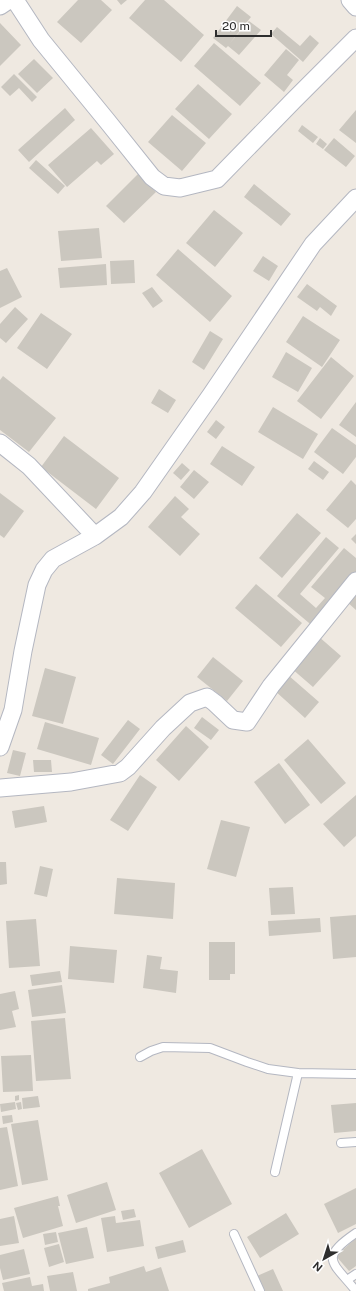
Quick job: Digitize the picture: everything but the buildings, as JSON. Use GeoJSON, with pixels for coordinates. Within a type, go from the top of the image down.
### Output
{"type":"FeatureCollection","features":[{"type":"Feature","properties":{"kind":"street"},"geometry":{"type":"LineString","coordinates":[[0,6],[9,0]]}},
{"type":"Feature","properties":{"kind":"street"},"geometry":{"type":"LineString","coordinates":[[15,0],[41,40],[152,177],[164,186],[180,188],[218,179],[293,100],[356,38]]}},
{"type":"Feature","properties":{"kind":"street"},"geometry":{"type":"LineString","coordinates":[[350,0],[356,7]]}},
{"type":"Feature","properties":{"kind":"street"},"geometry":{"type":"LineString","coordinates":[[0,746],[13,710],[23,651],[37,585],[44,570],[53,559],[95,536],[121,517],[142,492],[211,395],[313,244],[356,198]]}},
{"type":"Feature","properties":{"kind":"street"},"geometry":{"type":"LineString","coordinates":[[0,443],[29,466],[95,536]]}},
{"type":"Feature","properties":{"kind":"street"},"geometry":{"type":"LineString","coordinates":[[0,788],[71,782],[120,773],[128,767],[163,728],[190,703],[207,697],[215,702],[233,720],[246,722],[271,686],[356,581]]}},
{"type":"Feature","properties":{"kind":"lane"},"geometry":{"type":"LineString","coordinates":[[140,1057],[151,1051],[163,1048],[210,1048],[268,1069],[298,1073],[356,1074]]}},
{"type":"Feature","properties":{"kind":"lane"},"geometry":{"type":"LineString","coordinates":[[274,1172],[298,1073]]}},
{"type":"Feature","properties":{"kind":"lane"},"geometry":{"type":"LineString","coordinates":[[341,1143],[356,1142]]}},
{"type":"Feature","properties":{"kind":"lane"},"geometry":{"type":"LineString","coordinates":[[356,1233],[341,1243],[333,1254],[332,1258],[334,1265],[356,1291]]}},
{"type":"Feature","properties":{"kind":"lane"},"geometry":{"type":"LineString","coordinates":[[234,1234],[260,1291]]}},
{"type":"Feature","properties":{"kind":"lane"},"geometry":{"type":"LineString","coordinates":[[347,1280],[356,1274]]}}]}
